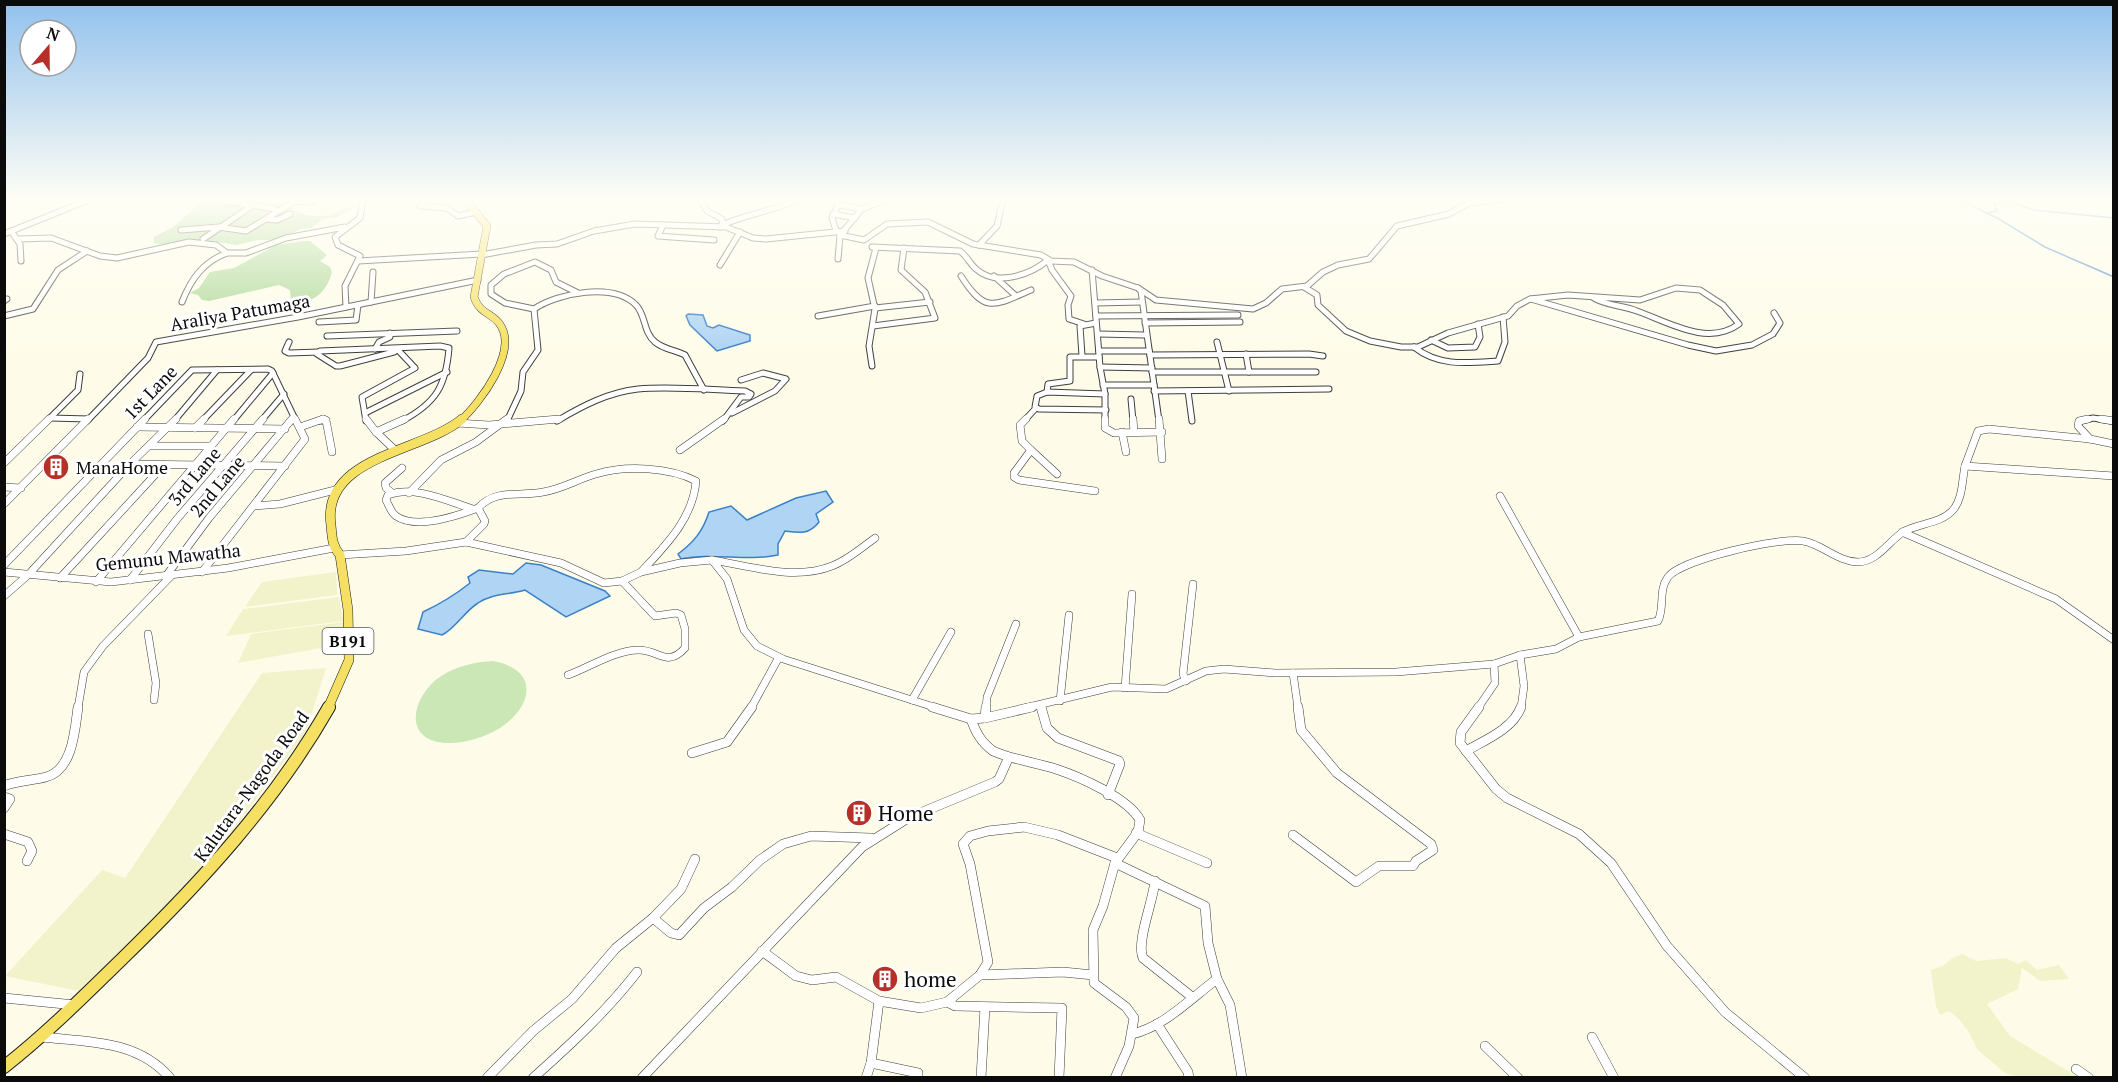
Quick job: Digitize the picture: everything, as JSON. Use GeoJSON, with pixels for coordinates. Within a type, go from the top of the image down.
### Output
{"type":"FeatureCollection","features":[{"type":"Feature","properties":{"kind":"main road"},"geometry":{"type":"LineString","coordinates":[[335,490],[347,478],[369,463],[457,423],[472,410],[489,386],[502,358],[506,337],[498,322],[486,315],[475,302],[474,292],[482,249]]}},
{"type":"Feature","properties":{"kind":"main road","name":"Kalutara-Nagoda Road"},"geometry":{"type":"LineString","coordinates":[[4,1067],[42,1037],[189,894],[222,857],[307,745],[329,707],[349,660],[348,610],[330,520],[332,496],[335,490]]}},
{"type":"Feature","properties":{"kind":"street"},"geometry":{"type":"LineString","coordinates":[[21,261],[22,249]]}},
{"type":"Feature","properties":{"kind":"street"},"geometry":{"type":"LineString","coordinates":[[83,249],[117,258],[150,249]]}},
{"type":"Feature","properties":{"kind":"street"},"geometry":{"type":"LineString","coordinates":[[224,249],[227,253]]}},
{"type":"Feature","properties":{"kind":"street"},"geometry":{"type":"LineString","coordinates":[[182,302],[188,285],[211,258],[227,253],[246,253],[255,249]]}},
{"type":"Feature","properties":{"kind":"street"},"geometry":{"type":"LineString","coordinates":[[345,308],[345,286],[360,256],[349,249]]}},
{"type":"Feature","properties":{"kind":"street"},"geometry":{"type":"LineString","coordinates":[[357,261],[446,258],[509,249]]}},
{"type":"Feature","properties":{"kind":"street"},"geometry":{"type":"LineString","coordinates":[[720,265],[729,249]]}},
{"type":"Feature","properties":{"kind":"street"},"geometry":{"type":"LineString","coordinates":[[838,259],[840,249]]}},
{"type":"Feature","properties":{"kind":"street"},"geometry":{"type":"LineString","coordinates":[[872,366],[869,346],[875,307],[868,278],[874,249]]}},
{"type":"Feature","properties":{"kind":"street"},"geometry":{"type":"LineString","coordinates":[[873,326],[933,319],[930,302],[919,285],[901,270],[904,249]]}},
{"type":"Feature","properties":{"kind":"street"},"geometry":{"type":"LineString","coordinates":[[932,249],[960,251],[966,254],[975,269],[994,276],[1016,296]]}},
{"type":"Feature","properties":{"kind":"street"},"geometry":{"type":"LineString","coordinates":[[1007,249],[1041,255],[1048,260],[1074,262],[1138,288],[1156,300],[1253,309],[1266,303],[1282,289],[1304,287],[1338,265],[1369,259],[1377,249]]}},
{"type":"Feature","properties":{"kind":"street"},"geometry":{"type":"LineString","coordinates":[[4,316],[33,309],[58,270],[87,251]]}},
{"type":"Feature","properties":{"kind":"street"},"geometry":{"type":"LineString","coordinates":[[994,276],[1028,274],[1048,260]]}},
{"type":"Feature","properties":{"kind":"street"},"geometry":{"type":"LineString","coordinates":[[1048,260],[1049,268],[1068,286],[1071,296],[1068,305],[1068,319],[1084,324]]}},
{"type":"Feature","properties":{"kind":"street"},"geometry":{"type":"LineString","coordinates":[[578,293],[556,282],[550,270],[535,262],[504,274],[491,285],[491,294],[494,297],[508,304],[534,309],[548,299],[596,291],[631,300],[637,306],[650,337],[664,348],[685,355],[704,390]]}},
{"type":"Feature","properties":{"kind":"street"},"geometry":{"type":"LineString","coordinates":[[1092,270],[1100,367],[1105,394],[1105,428],[1108,432],[1162,432]]}},
{"type":"Feature","properties":{"kind":"street"},"geometry":{"type":"LineString","coordinates":[[371,302],[374,272]]}},
{"type":"Feature","properties":{"kind":"street"},"geometry":{"type":"LineString","coordinates":[[960,276],[976,299],[983,304],[999,303],[1031,290]]}},
{"type":"Feature","properties":{"kind":"street","name":"Araliya Patumaga"},"geometry":{"type":"LineString","coordinates":[[4,504],[148,358],[156,342],[345,308],[478,280]]}},
{"type":"Feature","properties":{"kind":"street"},"geometry":{"type":"LineString","coordinates":[[1304,287],[1317,294],[1318,305],[1346,331],[1370,342],[1414,347],[1435,361],[1498,361],[1505,342],[1503,317]]}},
{"type":"Feature","properties":{"kind":"street"},"geometry":{"type":"LineString","coordinates":[[1138,288],[1141,291],[1145,335],[1150,353],[1162,432],[1162,459]]}},
{"type":"Feature","properties":{"kind":"street"},"geometry":{"type":"LineString","coordinates":[[1414,347],[1503,317],[1530,299],[1568,295],[1640,300],[1676,288],[1700,290],[1723,305],[1739,324],[1728,331],[1698,333],[1630,309],[1609,306],[1592,297]]}},
{"type":"Feature","properties":{"kind":"street"},"geometry":{"type":"LineString","coordinates":[[1530,299],[1716,351],[1752,345],[1773,334],[1780,323],[1774,313]]}},
{"type":"Feature","properties":{"kind":"street"},"geometry":{"type":"LineString","coordinates":[[818,316],[875,307],[930,302]]}},
{"type":"Feature","properties":{"kind":"street"},"geometry":{"type":"LineString","coordinates":[[1095,303],[1142,302]]}},
{"type":"Feature","properties":{"kind":"street"},"geometry":{"type":"LineString","coordinates":[[319,322],[356,320],[358,305]]}},
{"type":"Feature","properties":{"kind":"street"},"geometry":{"type":"LineString","coordinates":[[409,493],[441,460],[476,442],[506,422],[521,391],[523,372],[538,350],[534,309]]}},
{"type":"Feature","properties":{"kind":"street"},"geometry":{"type":"LineString","coordinates":[[1082,356],[1080,326],[1096,320],[1143,316],[1239,319],[1145,323]]}},
{"type":"Feature","properties":{"kind":"street"},"geometry":{"type":"LineString","coordinates":[[1431,340],[1448,348],[1475,347],[1480,337],[1478,324]]}},
{"type":"Feature","properties":{"kind":"street"},"geometry":{"type":"LineString","coordinates":[[327,336],[457,331]]}},
{"type":"Feature","properties":{"kind":"street"},"geometry":{"type":"LineString","coordinates":[[375,349],[379,342],[390,337],[390,333]]}},
{"type":"Feature","properties":{"kind":"street"},"geometry":{"type":"LineString","coordinates":[[1098,334],[1145,335]]}},
{"type":"Feature","properties":{"kind":"street"},"geometry":{"type":"LineString","coordinates":[[290,342],[285,351],[319,352],[447,346],[447,372],[437,391],[420,410],[409,418],[376,432]]}},
{"type":"Feature","properties":{"kind":"street"},"geometry":{"type":"LineString","coordinates":[[1217,342],[1229,391]]}},
{"type":"Feature","properties":{"kind":"street"},"geometry":{"type":"LineString","coordinates":[[319,352],[317,354],[336,366],[340,366],[399,349]]}},
{"type":"Feature","properties":{"kind":"street"},"geometry":{"type":"LineString","coordinates":[[396,451],[366,421],[362,397],[415,368],[399,349]]}},
{"type":"Feature","properties":{"kind":"street"},"geometry":{"type":"LineString","coordinates":[[1047,392],[1048,384],[1070,381],[1070,357],[1150,353],[1323,357]]}},
{"type":"Feature","properties":{"kind":"street"},"geometry":{"type":"LineString","coordinates":[[1246,354],[1249,372]]}},
{"type":"Feature","properties":{"kind":"street"},"geometry":{"type":"LineString","coordinates":[[1100,367],[1224,372],[1316,372]]}},
{"type":"Feature","properties":{"kind":"street","name":"1st Lane"},"geometry":{"type":"LineString","coordinates":[[4,565],[192,370],[268,369],[273,373]]}},
{"type":"Feature","properties":{"kind":"street"},"geometry":{"type":"LineString","coordinates":[[4,596],[28,575],[130,464],[168,428],[217,370]]}},
{"type":"Feature","properties":{"kind":"street"},"geometry":{"type":"LineString","coordinates":[[195,428],[251,370]]}},
{"type":"Feature","properties":{"kind":"street"},"geometry":{"type":"LineString","coordinates":[[365,413],[447,372]]}},
{"type":"Feature","properties":{"kind":"street"},"geometry":{"type":"LineString","coordinates":[[96,582],[273,373],[305,439],[202,572]]}},
{"type":"Feature","properties":{"kind":"street"},"geometry":{"type":"LineString","coordinates":[[680,450],[710,433],[732,413],[775,391],[786,379],[758,373],[741,380]]}},
{"type":"Feature","properties":{"kind":"street"},"geometry":{"type":"LineString","coordinates":[[4,463],[78,390],[80,374]]}},
{"type":"Feature","properties":{"kind":"street"},"geometry":{"type":"LineString","coordinates":[[1103,385],[1188,391],[1329,390]]}},
{"type":"Feature","properties":{"kind":"street"},"geometry":{"type":"LineString","coordinates":[[457,423],[480,425],[556,421],[584,405],[618,393],[639,389],[749,392],[751,394],[749,397],[741,397],[732,413]]}},
{"type":"Feature","properties":{"kind":"street"},"geometry":{"type":"LineString","coordinates":[[1188,391],[1192,421]]}},
{"type":"Feature","properties":{"kind":"street"},"geometry":{"type":"LineString","coordinates":[[1057,474],[1022,441],[1020,425],[1036,408],[1037,396],[1047,392],[1105,394]]}},
{"type":"Feature","properties":{"kind":"street","name":"3rd Lane"},"geometry":{"type":"LineString","coordinates":[[130,580],[177,519],[284,394]]}},
{"type":"Feature","properties":{"kind":"street"},"geometry":{"type":"LineString","coordinates":[[1131,399],[1134,432]]}},
{"type":"Feature","properties":{"kind":"street"},"geometry":{"type":"LineString","coordinates":[[1036,408],[1106,410]]}},
{"type":"Feature","properties":{"kind":"street","name":"2nd Lane"},"geometry":{"type":"LineString","coordinates":[[4,786],[14,782],[49,777],[62,766],[72,746],[84,672],[103,646],[168,576],[209,518],[294,417]]}},
{"type":"Feature","properties":{"kind":"street"},"geometry":{"type":"LineString","coordinates":[[50,418],[89,419]]}},
{"type":"Feature","properties":{"kind":"street"},"geometry":{"type":"LineString","coordinates":[[2090,439],[2078,426],[2079,421],[2093,418],[2114,421]]}},
{"type":"Feature","properties":{"kind":"street"},"geometry":{"type":"LineString","coordinates":[[300,427],[322,419],[326,420],[332,452]]}},
{"type":"Feature","properties":{"kind":"street"},"geometry":{"type":"LineString","coordinates":[[137,427],[285,429]]}},
{"type":"Feature","properties":{"kind":"street"},"geometry":{"type":"LineString","coordinates":[[712,560],[724,571],[743,628],[751,640],[779,657],[971,719],[986,718],[1112,687],[1166,689],[1206,671],[1224,669],[1293,673],[1396,672],[1494,664],[1520,655],[1556,649],[1579,637],[1658,621],[1662,616],[1661,593],[1665,580],[1676,569],[1706,559],[1788,540],[1804,542],[1846,559],[1861,562],[1867,560],[1902,532],[1944,516],[1953,510],[1963,487],[1965,466],[1978,431],[1989,429],[2090,439],[2114,444]]}},
{"type":"Feature","properties":{"kind":"street"},"geometry":{"type":"LineString","coordinates":[[1122,432],[1126,452]]}},
{"type":"Feature","properties":{"kind":"street"},"geometry":{"type":"LineString","coordinates":[[151,446],[210,446]]}},
{"type":"Feature","properties":{"kind":"street"},"geometry":{"type":"LineString","coordinates":[[1031,450],[1014,473],[1014,477],[1019,480],[1095,491]]}},
{"type":"Feature","properties":{"kind":"street"},"geometry":{"type":"LineString","coordinates":[[130,464],[285,466]]}},
{"type":"Feature","properties":{"kind":"street"},"geometry":{"type":"LineString","coordinates":[[60,578],[164,465]]}},
{"type":"Feature","properties":{"kind":"street"},"geometry":{"type":"LineString","coordinates":[[1965,466],[2114,476]]}},
{"type":"Feature","properties":{"kind":"street"},"geometry":{"type":"LineString","coordinates":[[402,468],[385,483],[386,488],[391,492],[409,493],[475,509],[485,521],[466,542]]}},
{"type":"Feature","properties":{"kind":"street"},"geometry":{"type":"LineString","coordinates":[[391,492],[386,500],[394,515],[410,522],[451,518],[475,509],[488,498],[499,494],[549,492],[608,471],[681,473],[691,476],[696,481],[696,488],[682,525],[641,572]]}},
{"type":"Feature","properties":{"kind":"street"},"geometry":{"type":"LineString","coordinates":[[4,487],[21,488]]}},
{"type":"Feature","properties":{"kind":"street"},"geometry":{"type":"LineString","coordinates":[[254,506],[280,504],[335,490]]}},
{"type":"Feature","properties":{"kind":"street"},"geometry":{"type":"LineString","coordinates":[[1500,496],[1579,637]]}},
{"type":"Feature","properties":{"kind":"street"},"geometry":{"type":"LineString","coordinates":[[1902,532],[2056,599],[2114,640]]}},
{"type":"Feature","properties":{"kind":"street"},"geometry":{"type":"LineString","coordinates":[[568,675],[637,650],[666,658],[675,658],[685,648],[685,629],[681,615],[676,613],[656,616],[622,581],[641,572],[680,563],[712,560],[790,571],[818,570],[834,565],[875,538]]}},
{"type":"Feature","properties":{"kind":"street","name":"Gemunu Mawatha"},"geometry":{"type":"LineString","coordinates":[[4,572],[96,582],[130,580],[202,572],[337,551],[406,550],[466,542],[561,563],[604,583],[622,581]]}},
{"type":"Feature","properties":{"kind":"street"},"geometry":{"type":"LineString","coordinates":[[1186,681],[1183,674],[1193,584]]}},
{"type":"Feature","properties":{"kind":"street"},"geometry":{"type":"LineString","coordinates":[[1125,688],[1132,594]]}},
{"type":"Feature","properties":{"kind":"street"},"geometry":{"type":"LineString","coordinates":[[1060,701],[1069,615]]}},
{"type":"Feature","properties":{"kind":"street"},"geometry":{"type":"LineString","coordinates":[[986,718],[987,697],[1016,624]]}},
{"type":"Feature","properties":{"kind":"street"},"geometry":{"type":"LineString","coordinates":[[912,700],[951,632]]}},
{"type":"Feature","properties":{"kind":"street"},"geometry":{"type":"LineString","coordinates":[[148,634],[156,683],[154,700]]}},
{"type":"Feature","properties":{"kind":"street"},"geometry":{"type":"LineString","coordinates":[[1466,752],[1517,717],[1522,705],[1524,668],[1520,655]]}},
{"type":"Feature","properties":{"kind":"street"},"geometry":{"type":"LineString","coordinates":[[692,753],[700,747],[716,747],[726,743],[734,735],[762,687],[774,672],[779,657]]}},
{"type":"Feature","properties":{"kind":"street"},"geometry":{"type":"LineString","coordinates":[[1494,664],[1495,683],[1461,732],[1460,743],[1466,752],[1496,789],[1507,798],[1579,834],[1611,863],[1667,946],[1725,1012],[1805,1077]]}},
{"type":"Feature","properties":{"kind":"street"},"geometry":{"type":"LineString","coordinates":[[1293,673],[1301,730],[1337,773],[1431,844],[1432,850],[1416,861],[1413,866],[1379,866],[1356,882],[1293,835]]}},
{"type":"Feature","properties":{"kind":"street"},"geometry":{"type":"LineString","coordinates":[[1041,705],[1047,728],[1058,738],[1119,761],[1120,764],[1108,795]]}},
{"type":"Feature","properties":{"kind":"street"},"geometry":{"type":"LineString","coordinates":[[971,719],[978,737],[997,754],[1008,759],[1055,768],[1125,802],[1136,811],[1140,823],[1136,833],[1116,860],[1101,912],[1092,932],[1094,983],[1126,1007],[1134,1018],[1132,1034],[1115,1077]]}},
{"type":"Feature","properties":{"kind":"street"},"geometry":{"type":"LineString","coordinates":[[642,1077],[872,838],[900,823],[995,782],[999,779],[1008,759]]}},
{"type":"Feature","properties":{"kind":"street"},"geometry":{"type":"LineString","coordinates":[[4,797],[10,799],[4,808]]}},
{"type":"Feature","properties":{"kind":"street"},"geometry":{"type":"LineString","coordinates":[[762,951],[796,976],[812,980],[836,977],[879,1001],[905,1007],[931,1009],[947,1002],[980,975],[988,962],[970,864],[963,844],[970,836],[988,831],[1024,827],[1058,835],[1116,860],[1205,906],[1208,943],[1217,979],[1230,1005],[1242,1077]]}},
{"type":"Feature","properties":{"kind":"street"},"geometry":{"type":"LineString","coordinates":[[1136,833],[1208,863]]}},
{"type":"Feature","properties":{"kind":"street"},"geometry":{"type":"LineString","coordinates":[[4,834],[28,842],[32,851],[27,861]]}},
{"type":"Feature","properties":{"kind":"street"},"geometry":{"type":"LineString","coordinates":[[653,918],[671,933],[679,935],[704,908],[732,887],[760,860],[783,844],[810,836],[872,838]]}},
{"type":"Feature","properties":{"kind":"street"},"geometry":{"type":"LineString","coordinates":[[487,1077],[533,1031],[572,999],[616,948],[653,918],[681,889],[695,859]]}},
{"type":"Feature","properties":{"kind":"street"},"geometry":{"type":"LineString","coordinates":[[1155,881],[1150,912],[1141,937],[1140,953],[1143,958],[1188,992],[1191,997]]}},
{"type":"Feature","properties":{"kind":"street"},"geometry":{"type":"LineString","coordinates":[[533,1077],[582,1034],[617,998],[637,972]]}},
{"type":"Feature","properties":{"kind":"street"},"geometry":{"type":"LineString","coordinates":[[980,975],[1064,972],[1093,975]]}},
{"type":"Feature","properties":{"kind":"street"},"geometry":{"type":"LineString","coordinates":[[1132,1034],[1140,1034],[1157,1024],[1217,979]]}},
{"type":"Feature","properties":{"kind":"street"},"geometry":{"type":"LineString","coordinates":[[4,998],[75,1005]]}},
{"type":"Feature","properties":{"kind":"street"},"geometry":{"type":"LineString","coordinates":[[866,1077],[871,1063],[879,1001]]}},
{"type":"Feature","properties":{"kind":"street"},"geometry":{"type":"LineString","coordinates":[[947,1002],[955,1006],[1062,1008],[1059,1077]]}},
{"type":"Feature","properties":{"kind":"street"},"geometry":{"type":"LineString","coordinates":[[981,1077],[985,1007]]}},
{"type":"Feature","properties":{"kind":"street"},"geometry":{"type":"LineString","coordinates":[[1157,1024],[1189,1077]]}},
{"type":"Feature","properties":{"kind":"street"},"geometry":{"type":"LineString","coordinates":[[42,1037],[115,1046],[143,1053],[162,1065],[170,1077]]}},
{"type":"Feature","properties":{"kind":"street"},"geometry":{"type":"LineString","coordinates":[[1592,1037],[1614,1077]]}},
{"type":"Feature","properties":{"kind":"street"},"geometry":{"type":"LineString","coordinates":[[1485,1046],[1518,1077]]}},
{"type":"Feature","properties":{"kind":"street"},"geometry":{"type":"LineString","coordinates":[[871,1063],[918,1073],[918,1077]]}},
{"type":"Feature","properties":{"kind":"street"},"geometry":{"type":"LineString","coordinates":[[2076,1069],[2089,1077]]}},
{"type":"Feature","properties":{"kind":"green space"},"geometry":{"type":"Polygon","coordinates":[[[268,249],[320,249],[327,255],[320,261],[330,267],[332,272],[326,286],[318,296],[306,301],[291,301],[290,290],[279,285],[209,301],[190,293],[199,288],[210,272],[234,268],[268,249]]]}},
{"type":"Feature","properties":{"kind":"green space"},"geometry":{"type":"Polygon","coordinates":[[[336,572],[337,595],[245,607],[262,582],[336,572]]]}},
{"type":"Feature","properties":{"kind":"green space"},"geometry":{"type":"Polygon","coordinates":[[[339,597],[343,621],[226,636],[243,609],[339,597]]]}},
{"type":"Feature","properties":{"kind":"green space"},"geometry":{"type":"Polygon","coordinates":[[[344,622],[344,632],[321,648],[238,663],[251,634],[344,622]]]}},
{"type":"Feature","properties":{"kind":"green space"},"geometry":{"type":"Polygon","coordinates":[[[493,661],[519,672],[525,680],[527,690],[525,700],[511,719],[489,734],[465,742],[436,742],[425,736],[418,728],[417,707],[430,685],[441,676],[460,667],[493,661]]]}},
{"type":"Feature","properties":{"kind":"green space"},"geometry":{"type":"Polygon","coordinates":[[[326,668],[306,732],[225,841],[88,993],[5,976],[102,870],[125,878],[262,673],[326,668]]]}},
{"type":"Feature","properties":{"kind":"green space"},"geometry":{"type":"Polygon","coordinates":[[[1962,954],[1976,961],[2006,958],[2018,964],[2026,960],[2037,970],[2059,965],[2069,979],[2040,981],[2022,968],[2018,989],[1987,1004],[2010,1036],[2078,1077],[2018,1077],[2005,1073],[1978,1050],[1959,1019],[1949,1011],[1940,1015],[1936,1006],[1931,970],[1943,966],[1962,954]]]}},
{"type":"Feature","properties":{"kind":"water"},"geometry":{"type":"Polygon","coordinates":[[[688,314],[703,315],[707,326],[713,328],[719,325],[750,335],[750,341],[717,351],[690,325],[686,316],[688,314]]]}},
{"type":"Feature","properties":{"kind":"water"},"geometry":{"type":"Polygon","coordinates":[[[826,491],[833,502],[816,514],[819,522],[808,531],[785,531],[778,544],[778,555],[754,558],[705,556],[681,559],[678,554],[697,536],[709,512],[731,506],[747,520],[796,498],[826,491]]]}},
{"type":"Feature","properties":{"kind":"water"},"geometry":{"type":"Polygon","coordinates":[[[526,563],[541,565],[605,591],[610,596],[566,617],[525,590],[484,600],[473,606],[442,635],[418,629],[423,612],[470,583],[468,577],[479,570],[513,574],[526,563]]]}},
{"type":"Feature","properties":{"kind":"waterway"},"geometry":{"type":"LineString","coordinates":[[2051,249],[2114,277]]}},
{"type":"Feature","properties":{"kind":"place","name":"ManaHome"},"geometry":{"type":"Point","coordinates":[56,467]}},
{"type":"Feature","properties":{"kind":"place","name":"Home"},"geometry":{"type":"Point","coordinates":[859,813]}},
{"type":"Feature","properties":{"kind":"place","name":"home"},"geometry":{"type":"Point","coordinates":[885,979]}}]}
